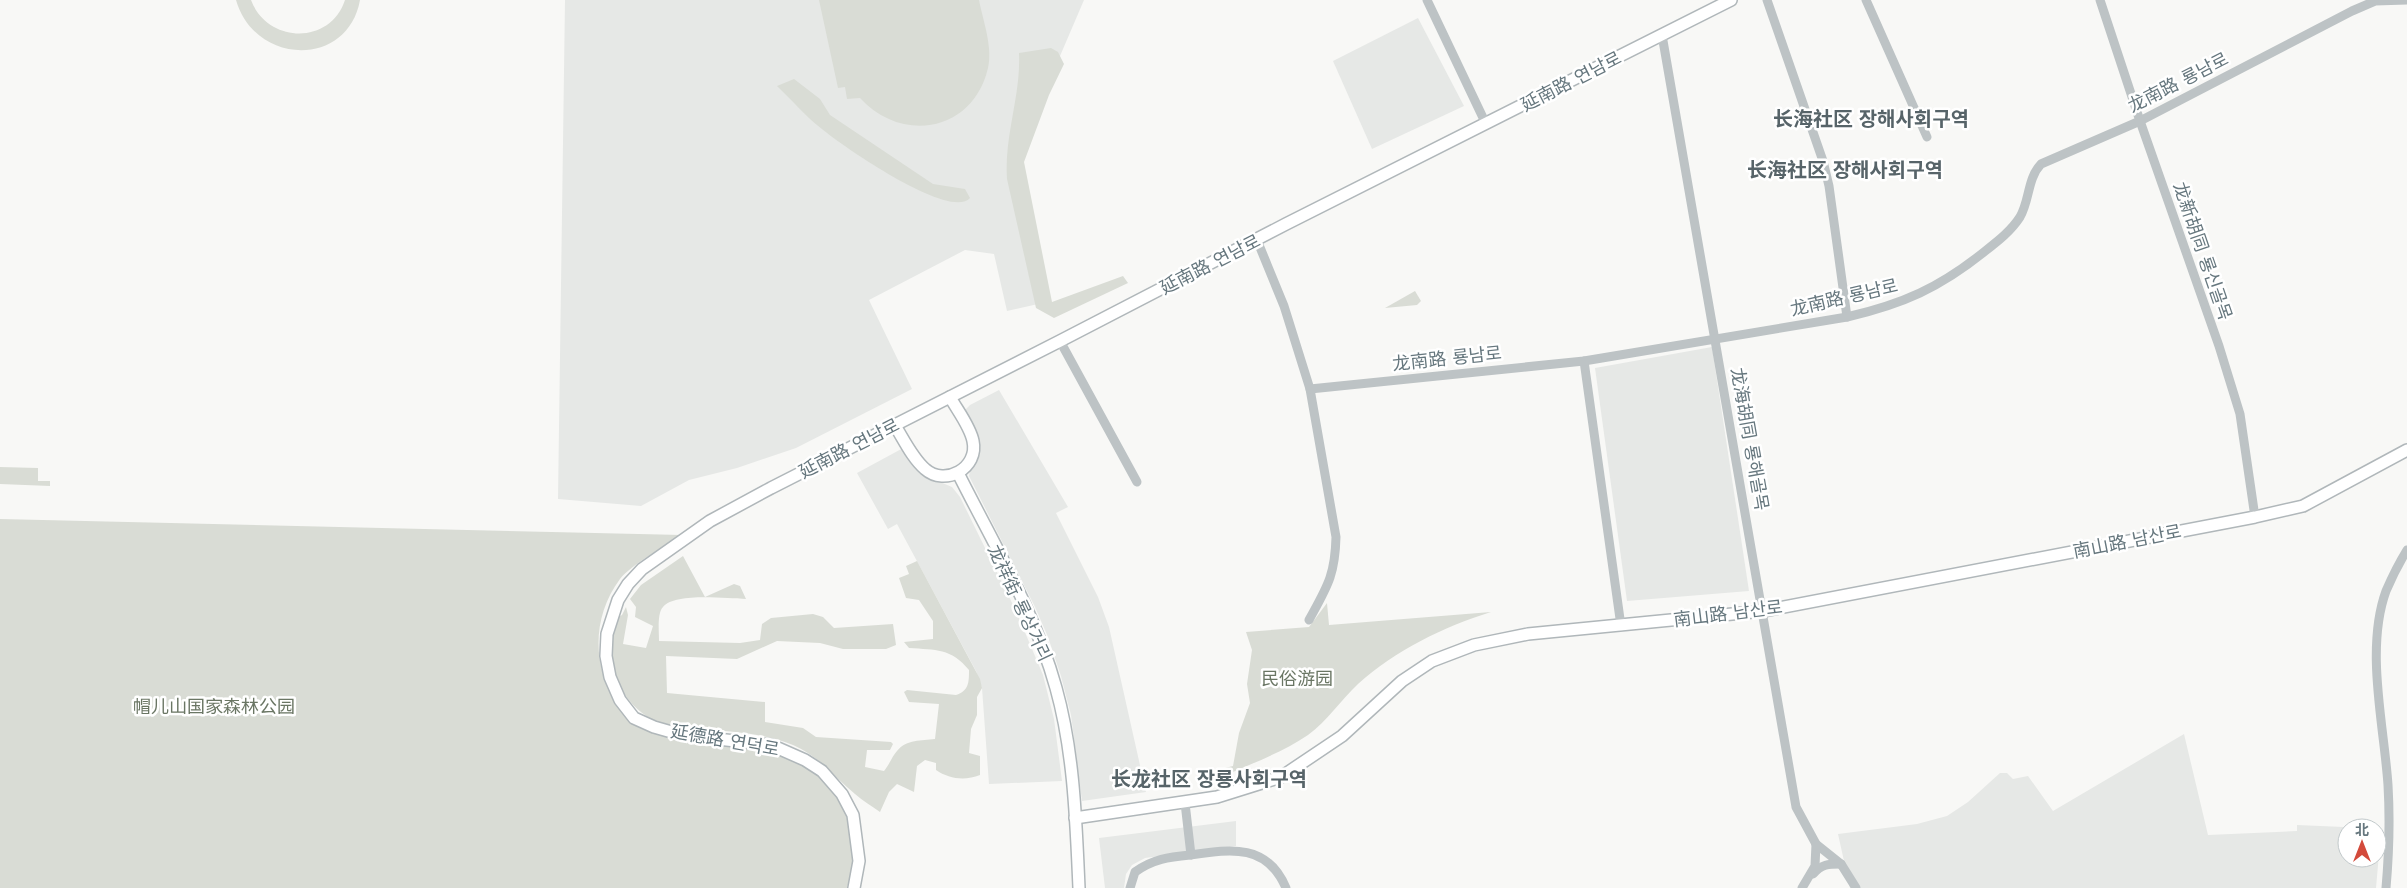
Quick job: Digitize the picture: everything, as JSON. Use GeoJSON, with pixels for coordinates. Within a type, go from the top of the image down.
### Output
{"type":"FeatureCollection","features":[{"type":"Feature","properties":{"kind":"street"},"geometry":{"type":"LineString","coordinates":[[1427,0],[1486,124]]}},
{"type":"Feature","properties":{"kind":"street","name":"延南路 연남로"},"geometry":{"type":"LineString","coordinates":[[693,535],[710,521],[894,424],[1060,342],[1286,224],[1732,0]]}},
{"type":"Feature","properties":{"kind":"street"},"geometry":{"type":"LineString","coordinates":[[1768,0],[1823,161],[1829,186],[1847,317]]}},
{"type":"Feature","properties":{"kind":"street"},"geometry":{"type":"LineString","coordinates":[[1866,0],[1927,138]]}},
{"type":"Feature","properties":{"kind":"street","name":"龙新胡同 룡신골목"},"geometry":{"type":"LineString","coordinates":[[2100,0],[2140,121],[2219,346],[2240,414],[2255,517]]}},
{"type":"Feature","properties":{"kind":"street","name":"龙南路 룡남로"},"geometry":{"type":"LineString","coordinates":[[1310,389],[1584,361],[1847,317],[1888,307],[1940,284],[2010,231],[2021,215],[2034,171],[2041,164],[2140,121],[2352,11],[2376,2],[2407,0]]}},
{"type":"Feature","properties":{"kind":"street","name":"龙海胡同 룡해골목"},"geometry":{"type":"LineString","coordinates":[[1662,35],[1796,807],[1816,844]]}},
{"type":"Feature","properties":{"kind":"street"},"geometry":{"type":"LineString","coordinates":[[1257,240],[1284,306],[1310,389],[1336,537],[1336,555],[1330,581],[1308,620]]}},
{"type":"Feature","properties":{"kind":"street"},"geometry":{"type":"LineString","coordinates":[[1060,342],[1137,482]]}},
{"type":"Feature","properties":{"kind":"street"},"geometry":{"type":"LineString","coordinates":[[1584,361],[1621,626]]}},
{"type":"Feature","properties":{"kind":"street"},"geometry":{"type":"LineString","coordinates":[[894,424],[925,469],[941,476],[958,473],[971,460],[973,441],[950,397]]}},
{"type":"Feature","properties":{"kind":"street","name":"南山路 남산로"},"geometry":{"type":"LineString","coordinates":[[1075,818],[1217,797],[1281,778],[1342,736],[1402,680],[1432,661],[1474,645],[1508,638],[1763,611],[2255,517],[2303,506],[2407,450]]}},
{"type":"Feature","properties":{"kind":"street","name":"龙祥街 룡상거리"},"geometry":{"type":"LineString","coordinates":[[958,473],[1030,615],[1049,664],[1066,731],[1075,818],[1079,888]]}},
{"type":"Feature","properties":{"kind":"street","name":"延德路 연덕로"},"geometry":{"type":"LineString","coordinates":[[693,535],[660,555],[642,569],[628,584],[618,600],[607,634],[606,656],[610,677],[620,700],[634,718],[654,727],[682,735],[771,745],[806,760],[822,771],[842,794],[853,815],[858,861],[854,888]]}},
{"type":"Feature","properties":{"kind":"street"},"geometry":{"type":"LineString","coordinates":[[2386,888],[2389,828],[2388,786],[2377,652],[2380,621],[2386,592],[2407,550]]}},
{"type":"Feature","properties":{"kind":"street"},"geometry":{"type":"LineString","coordinates":[[1185,803],[1191,855]]}},
{"type":"Feature","properties":{"kind":"street"},"geometry":{"type":"LineString","coordinates":[[1816,844],[1841,864],[1856,888]]}},
{"type":"Feature","properties":{"kind":"street"},"geometry":{"type":"LineString","coordinates":[[1804,885],[1815,866],[1816,844]]}},
{"type":"Feature","properties":{"kind":"street"},"geometry":{"type":"LineString","coordinates":[[1130,888],[1132,878],[1141,867],[1154,861],[1172,856],[1191,855],[1206,851],[1232,850],[1253,854],[1279,872],[1286,888]]}},
{"type":"Feature","properties":{"kind":"street"},"geometry":{"type":"LineString","coordinates":[[1804,885],[1820,866],[1841,864]]}},
{"type":"Feature","properties":{"kind":"shaded area"},"geometry":{"type":"Polygon","coordinates":[[[565,0],[1084,0],[1012,168],[1038,304],[1007,311],[994,254],[965,250],[869,300],[912,389],[796,448],[737,468],[689,480],[641,506],[558,499],[565,0]]]}},
{"type":"Feature","properties":{"kind":"shaded area"},"geometry":{"type":"Polygon","coordinates":[[[1418,18],[1464,106],[1372,149],[1333,61],[1418,18]]]}},
{"type":"Feature","properties":{"kind":"shaded area"},"geometry":{"type":"Polygon","coordinates":[[[1712,347],[1749,591],[1627,601],[1595,368],[1712,347]]]}},
{"type":"Feature","properties":{"kind":"shaded area"},"geometry":{"type":"Polygon","coordinates":[[[999,390],[1068,507],[1056,513],[1098,597],[1109,627],[1146,792],[1082,801],[1071,715],[1048,637],[1035,607],[969,476],[971,467],[965,410],[970,405],[999,390]]]}},
{"type":"Feature","properties":{"kind":"shaded area"},"geometry":{"type":"Polygon","coordinates":[[[905,447],[921,474],[952,487],[960,497],[1016,611],[1043,675],[1054,719],[1062,781],[989,784],[982,688],[976,671],[897,524],[888,529],[857,473],[905,447]]]}},
{"type":"Feature","properties":{"kind":"shaded area"},"geometry":{"type":"Polygon","coordinates":[[[2184,734],[2208,835],[2297,831],[2297,825],[2337,827],[2337,868],[2378,868],[2376,888],[1850,888],[1838,834],[1917,824],[1947,816],[1968,802],[2000,773],[2007,773],[2013,779],[2028,776],[2053,811],[2184,734]]]}},
{"type":"Feature","properties":{"kind":"shaded area"},"geometry":{"type":"Polygon","coordinates":[[[1236,821],[1236,846],[1145,858],[1132,865],[1126,874],[1124,888],[1105,888],[1099,838],[1236,821]]]}},
{"type":"Feature","properties":{"kind":"green space"},"geometry":{"type":"Polygon","coordinates":[[[236,0],[251,0],[259,14],[270,25],[284,31],[298,33],[313,32],[326,25],[337,15],[345,0],[360,0],[352,22],[338,38],[321,47],[301,50],[280,47],[262,37],[246,22],[236,0]]]}},
{"type":"Feature","properties":{"kind":"green space"},"geometry":{"type":"Polygon","coordinates":[[[819,0],[979,0],[989,51],[988,68],[980,90],[968,106],[952,118],[934,124],[915,126],[896,122],[877,113],[860,98],[847,99],[845,87],[838,88],[819,0]]]}},
{"type":"Feature","properties":{"kind":"green space"},"geometry":{"type":"Polygon","coordinates":[[[1051,48],[1058,52],[1064,64],[1049,95],[1024,162],[1052,302],[1123,276],[1128,283],[1054,318],[1036,308],[1007,179],[1008,147],[1018,85],[1019,53],[1051,48]]]}},
{"type":"Feature","properties":{"kind":"green space"},"geometry":{"type":"Polygon","coordinates":[[[794,79],[820,99],[830,115],[933,184],[965,189],[970,198],[959,202],[941,199],[896,178],[850,150],[816,124],[777,86],[794,79]]]}},
{"type":"Feature","properties":{"kind":"green space"},"geometry":{"type":"Polygon","coordinates":[[[1415,291],[1421,301],[1417,305],[1385,308],[1415,291]]]}},
{"type":"Feature","properties":{"kind":"green space"},"geometry":{"type":"Polygon","coordinates":[[[0,467],[38,468],[38,481],[50,481],[50,486],[0,484],[0,467]]]}},
{"type":"Feature","properties":{"kind":"green space","name":"帽儿山国家森林公园"},"geometry":{"type":"Polygon","coordinates":[[[0,519],[682,535],[625,574],[607,601],[600,625],[599,649],[603,673],[612,695],[627,713],[646,728],[671,738],[690,742],[740,745],[768,751],[802,765],[818,775],[832,787],[843,801],[851,817],[855,836],[855,849],[847,888],[0,888],[0,519]]]}},
{"type":"Feature","properties":{"kind":"green space"},"geometry":{"type":"Polygon","coordinates":[[[683,556],[705,597],[734,584],[740,586],[746,599],[690,598],[670,602],[661,610],[659,641],[740,643],[760,640],[762,624],[771,618],[813,614],[823,617],[834,628],[893,624],[896,645],[886,649],[843,649],[820,643],[777,641],[737,659],[666,656],[667,693],[765,702],[765,722],[803,728],[816,737],[891,742],[893,744],[890,750],[867,750],[865,767],[884,771],[895,753],[905,744],[935,739],[939,704],[909,702],[904,692],[907,690],[956,695],[964,691],[968,682],[969,670],[956,658],[942,651],[909,648],[904,642],[933,639],[933,621],[919,600],[906,598],[899,578],[909,574],[906,566],[917,561],[980,679],[982,688],[977,697],[977,715],[971,729],[969,753],[980,756],[980,775],[969,778],[952,777],[936,770],[936,763],[925,760],[917,766],[914,792],[897,784],[889,792],[880,812],[858,797],[819,761],[793,745],[773,738],[751,734],[671,726],[651,719],[642,713],[633,705],[618,685],[612,666],[611,648],[616,618],[622,615],[626,607],[628,615],[623,644],[646,648],[653,626],[635,617],[636,607],[630,599],[641,585],[683,556]]]}},
{"type":"Feature","properties":{"kind":"green space","name":"民俗游园"},"geometry":{"type":"Polygon","coordinates":[[[1327,603],[1329,625],[1491,612],[1438,632],[1404,650],[1358,684],[1308,735],[1278,752],[1226,775],[1225,768],[1233,766],[1239,733],[1250,703],[1247,684],[1252,650],[1246,632],[1309,627],[1327,603]]]}},
{"type":"Feature","properties":{"kind":"district","name":"长海社区 장해사회구역"},"geometry":{"type":"Point","coordinates":[1871,119]}},
{"type":"Feature","properties":{"kind":"district","name":"长海社区 장해사회구역"},"geometry":{"type":"Point","coordinates":[1845,170]}},
{"type":"Feature","properties":{"kind":"district","name":"长龙社区 장룡사회구역"},"geometry":{"type":"Point","coordinates":[1209,779]}}]}
